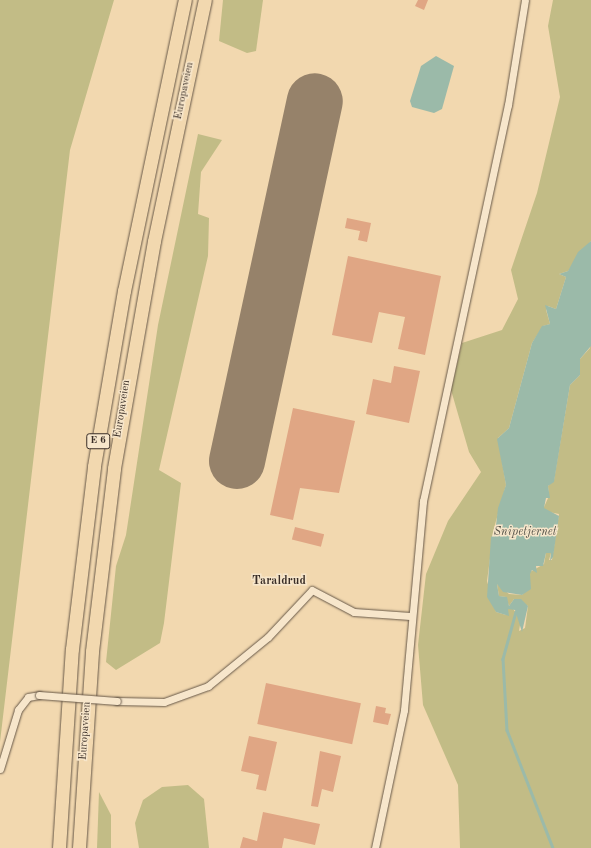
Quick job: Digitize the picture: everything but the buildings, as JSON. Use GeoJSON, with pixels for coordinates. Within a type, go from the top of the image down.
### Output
{"type":"FeatureCollection","features":[{"type":"Feature","properties":{"kind":"highway","name":"Europaveien"},"geometry":{"type":"LineString","coordinates":[[60,848],[72,649],[94,466],[124,291],[185,0]]}},
{"type":"Feature","properties":{"kind":"highway","name":"Europaveien"},"geometry":{"type":"LineString","coordinates":[[79,848],[92,651],[114,468],[148,272],[205,0]]}},
{"type":"Feature","properties":{"kind":"street"},"geometry":{"type":"LineString","coordinates":[[375,848],[404,710],[410,616],[428,470],[508,105],[525,0]]}},
{"type":"Feature","properties":{"kind":"street"},"geometry":{"type":"LineString","coordinates":[[0,769],[18,710],[28,697],[39,695],[164,702],[208,686],[268,637],[312,590],[354,612],[410,616]]}},
{"type":"Feature","properties":{"kind":"shaded area"},"geometry":{"type":"Polygon","coordinates":[[[0,0],[114,0],[70,150],[0,742],[0,0]]]}},
{"type":"Feature","properties":{"kind":"shaded area"},"geometry":{"type":"Polygon","coordinates":[[[223,0],[263,0],[256,51],[247,53],[219,41],[223,0]]]}},
{"type":"Feature","properties":{"kind":"shaded area"},"geometry":{"type":"Polygon","coordinates":[[[553,0],[591,0],[591,241],[568,271],[559,274],[566,277],[556,309],[548,306],[546,310],[550,324],[543,326],[532,343],[509,428],[498,438],[506,485],[494,528],[487,581],[496,612],[506,615],[508,609],[513,609],[521,619],[519,631],[525,628],[528,606],[514,599],[509,606],[506,597],[499,596],[497,584],[509,594],[522,595],[528,589],[530,572],[544,564],[546,553],[551,553],[549,560],[552,560],[559,514],[544,511],[544,507],[549,496],[548,486],[554,480],[570,385],[580,375],[580,359],[590,348],[591,333],[591,848],[460,848],[458,785],[423,705],[418,645],[426,574],[448,521],[481,472],[469,452],[451,390],[462,343],[502,330],[518,299],[511,270],[537,193],[560,97],[548,26],[553,0]]]}},
{"type":"Feature","properties":{"kind":"shaded area"},"geometry":{"type":"Polygon","coordinates":[[[198,134],[222,140],[201,172],[198,214],[209,218],[208,256],[159,470],[181,483],[164,623],[160,643],[116,670],[106,662],[116,566],[126,535],[158,325],[198,134]]]}},
{"type":"Feature","properties":{"kind":"shaded area"},"geometry":{"type":"Polygon","coordinates":[[[188,785],[204,799],[209,848],[139,848],[135,823],[143,800],[162,787],[188,785]]]}},
{"type":"Feature","properties":{"kind":"shaded area"},"geometry":{"type":"Polygon","coordinates":[[[99,792],[111,815],[111,848],[97,848],[99,792]]]}},
{"type":"Feature","properties":{"kind":"water"},"geometry":{"type":"Polygon","coordinates":[[[436,56],[454,66],[442,109],[434,113],[412,107],[410,101],[421,66],[436,56]]]}},
{"type":"Feature","properties":{"kind":"water","name":"Snipetjernet"},"geometry":{"type":"Polygon","coordinates":[[[591,241],[591,346],[580,359],[580,375],[570,385],[554,482],[548,486],[550,498],[546,498],[544,508],[559,516],[553,557],[550,561],[551,553],[546,553],[543,566],[536,566],[537,573],[532,570],[530,574],[531,589],[522,595],[503,592],[497,584],[499,596],[507,597],[509,606],[514,599],[521,599],[528,606],[522,632],[515,610],[508,609],[509,616],[496,612],[487,597],[491,537],[495,534],[498,508],[506,485],[497,439],[509,428],[532,343],[542,326],[550,324],[545,305],[556,309],[566,277],[559,274],[568,271],[578,252],[591,241]]]}},
{"type":"Feature","properties":{"kind":"waterway"},"geometry":{"type":"LineString","coordinates":[[516,612],[503,659],[507,730],[553,848]]}},
{"type":"Feature","properties":{"kind":"runway"},"geometry":{"type":"LineString","coordinates":[[237,461],[315,101]]}},
{"type":"Feature","properties":{"kind":"district","name":"Taraldrud"},"geometry":{"type":"Point","coordinates":[279,582]}}]}
